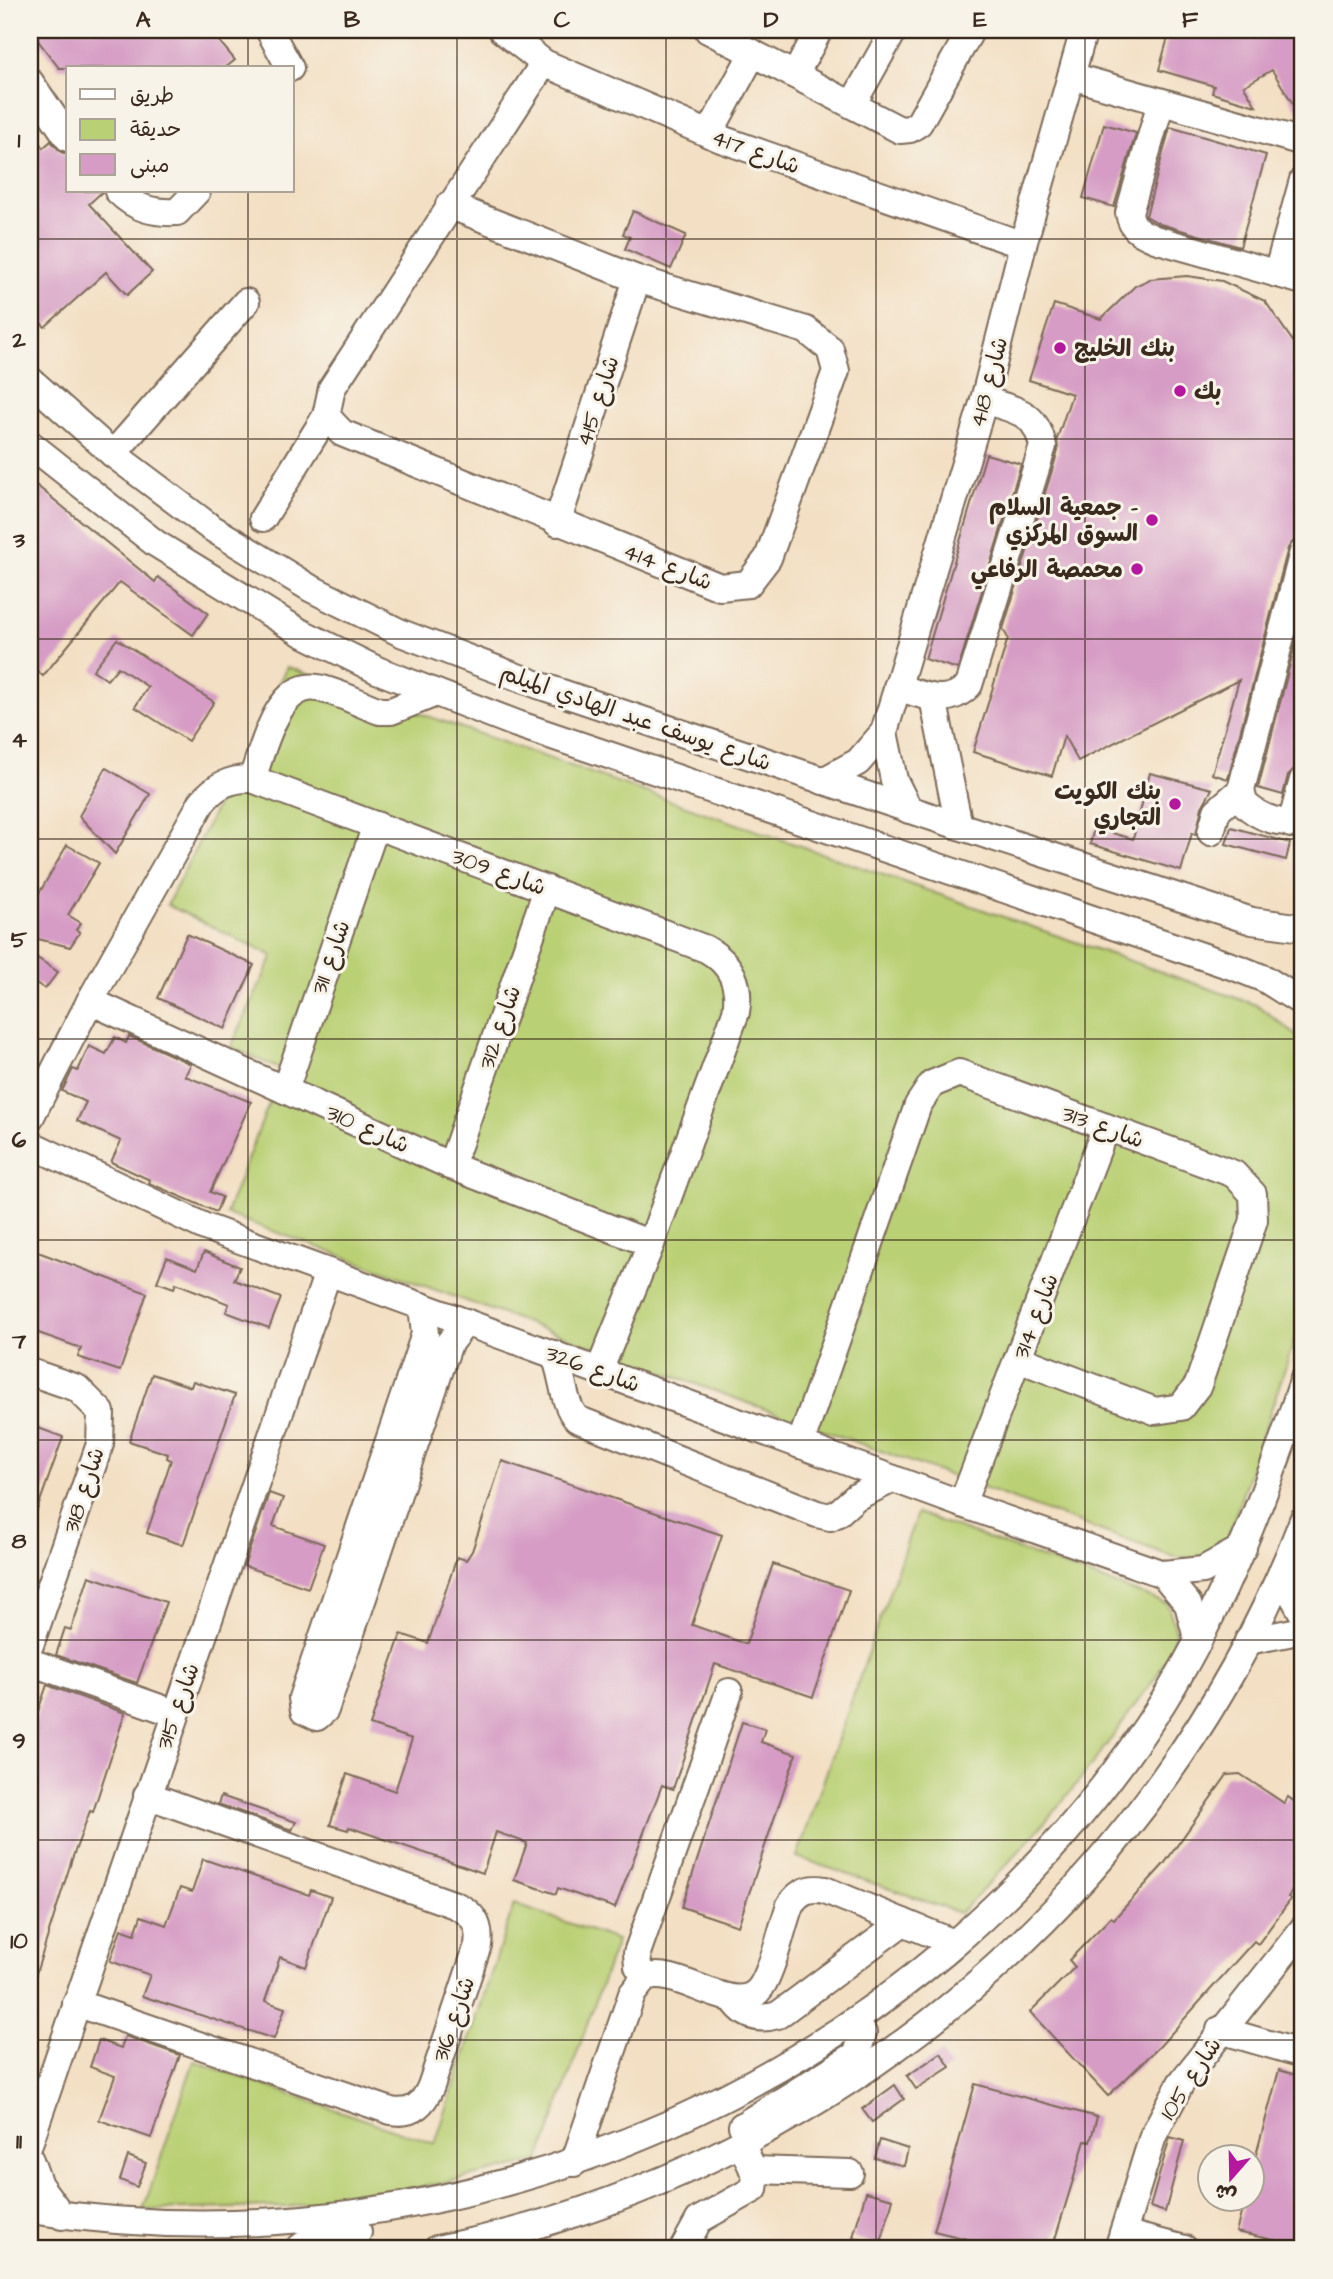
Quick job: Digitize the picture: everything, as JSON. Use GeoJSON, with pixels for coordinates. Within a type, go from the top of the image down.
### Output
{"type":"FeatureCollection","features":[{"type":"Feature","properties":{"kind":"street"},"geometry":{"type":"LineString","coordinates":[[270,30],[289,66]]}},
{"type":"Feature","properties":{"kind":"street","name":"شارع 417"},"geometry":{"type":"LineString","coordinates":[[502,30],[544,63],[709,134],[1023,244]]}},
{"type":"Feature","properties":{"kind":"street"},"geometry":{"type":"LineString","coordinates":[[708,30],[891,128],[910,129],[919,123],[971,30]]}},
{"type":"Feature","properties":{"kind":"street"},"geometry":{"type":"LineString","coordinates":[[795,75],[819,30]]}},
{"type":"Feature","properties":{"kind":"street"},"geometry":{"type":"LineString","coordinates":[[852,105],[894,30]]}},
{"type":"Feature","properties":{"kind":"street","name":"شارع 418"},"geometry":{"type":"LineString","coordinates":[[823,781],[858,762],[884,732],[984,400],[1023,244],[1084,30]]}},
{"type":"Feature","properties":{"kind":"street"},"geometry":{"type":"LineString","coordinates":[[709,134],[753,53]]}},
{"type":"Feature","properties":{"kind":"street"},"geometry":{"type":"LineString","coordinates":[[263,518],[326,415],[332,388],[544,63]]}},
{"type":"Feature","properties":{"kind":"street"},"geometry":{"type":"LineString","coordinates":[[1071,76],[1303,142]]}},
{"type":"Feature","properties":{"kind":"street"},"geometry":{"type":"LineString","coordinates":[[30,82],[66,135]]}},
{"type":"Feature","properties":{"kind":"street"},"geometry":{"type":"LineString","coordinates":[[1161,102],[1129,213],[1131,224],[1139,232],[1155,239],[1303,281]]}},
{"type":"Feature","properties":{"kind":"street"},"geometry":{"type":"LineString","coordinates":[[1277,274],[1303,180]]}},
{"type":"Feature","properties":{"kind":"street"},"geometry":{"type":"LineString","coordinates":[[119,192],[127,200],[152,213],[177,212],[196,192]]}},
{"type":"Feature","properties":{"kind":"street","name":"شارع 414"},"geometry":{"type":"LineString","coordinates":[[326,415],[342,433],[557,523],[720,587],[748,584],[768,558],[836,371],[830,349],[806,330],[637,279],[449,205]]}},
{"type":"Feature","properties":{"kind":"street","name":"شارع 415"},"geometry":{"type":"LineString","coordinates":[[557,523],[637,279]]}},
{"type":"Feature","properties":{"kind":"street"},"geometry":{"type":"LineString","coordinates":[[113,454],[246,302]]}},
{"type":"Feature","properties":{"kind":"street","name":"شارع يوسف عبد الهادي الميلم"},"geometry":{"type":"LineString","coordinates":[[30,380],[113,454],[251,554],[366,617],[401,633],[541,686],[909,810],[1252,921],[1303,928]]}},
{"type":"Feature","properties":{"kind":"street"},"geometry":{"type":"LineString","coordinates":[[897,687],[933,698],[958,696],[969,685],[1043,446],[1036,423],[1026,414],[984,400]]}},
{"type":"Feature","properties":{"kind":"street","name":"شارع يوسف عبد الهادي الميلم"},"geometry":{"type":"LineString","coordinates":[[30,444],[155,543],[300,632],[377,670],[517,724],[1240,969],[1265,979],[1303,1003]]}},
{"type":"Feature","properties":{"kind":"street"},"geometry":{"type":"LineString","coordinates":[[155,543],[211,570],[336,639],[353,637],[366,617]]}},
{"type":"Feature","properties":{"kind":"street"},"geometry":{"type":"LineString","coordinates":[[1303,552],[1241,789],[1244,803],[1252,811],[1297,821],[1303,780]]}},
{"type":"Feature","properties":{"kind":"street"},"geometry":{"type":"LineString","coordinates":[[377,670],[382,647],[401,633]]}},
{"type":"Feature","properties":{"kind":"street"},"geometry":{"type":"LineString","coordinates":[[30,1118],[90,1001],[202,802],[224,783],[253,779],[280,706],[289,696],[302,689],[316,688],[380,711],[391,711],[436,693]]}},
{"type":"Feature","properties":{"kind":"street"},"geometry":{"type":"LineString","coordinates":[[933,698],[959,826]]}},
{"type":"Feature","properties":{"kind":"street","name":"شارع 418"},"geometry":{"type":"LineString","coordinates":[[884,732],[894,780],[909,810]]}},
{"type":"Feature","properties":{"kind":"street","name":"شارع 309"},"geometry":{"type":"LineString","coordinates":[[253,779],[706,948],[727,964],[737,987],[736,1012],[651,1244],[599,1371]]}},
{"type":"Feature","properties":{"kind":"street"},"geometry":{"type":"LineString","coordinates":[[1211,832],[1217,811],[1241,789]]}},
{"type":"Feature","properties":{"kind":"street","name":"شارع 311"},"geometry":{"type":"LineString","coordinates":[[285,1090],[376,825]]}},
{"type":"Feature","properties":{"kind":"street","name":"شارع 312"},"geometry":{"type":"LineString","coordinates":[[451,1166],[547,889]]}},
{"type":"Feature","properties":{"kind":"street","name":"شارع 310"},"geometry":{"type":"LineString","coordinates":[[90,1001],[451,1166],[651,1244]]}},
{"type":"Feature","properties":{"kind":"street","name":"شارع 313"},"geometry":{"type":"LineString","coordinates":[[800,1445],[918,1105],[932,1084],[959,1073],[1234,1174],[1254,1194],[1254,1220],[1198,1385],[1181,1407],[1155,1411],[1019,1359]]}},
{"type":"Feature","properties":{"kind":"street","name":"شارع 314"},"geometry":{"type":"LineString","coordinates":[[962,1504],[1105,1127]]}},
{"type":"Feature","properties":{"kind":"street","name":"شارع 326"},"geometry":{"type":"LineString","coordinates":[[30,1144],[150,1203],[328,1272],[892,1479],[1163,1574],[1203,1570],[1243,1548]]}},
{"type":"Feature","properties":{"kind":"street","name":"شارع 315"},"geometry":{"type":"LineString","coordinates":[[30,2141],[39,2080],[76,2003],[328,1272]]}},
{"type":"Feature","properties":{"kind":"street"},"geometry":{"type":"LineString","coordinates":[[422,1306],[425,1334],[302,1698],[301,1706],[311,1716],[317,1717],[325,1710],[449,1343],[466,1322]]}},
{"type":"Feature","properties":{"kind":"street"},"geometry":{"type":"LineString","coordinates":[[554,1354],[563,1373],[567,1402],[578,1419],[817,1514],[830,1517],[856,1497],[892,1479]]}},
{"type":"Feature","properties":{"kind":"street","name":"شارع 318"},"geometry":{"type":"LineString","coordinates":[[30,1372],[77,1388],[101,1412],[100,1444],[30,1645]]}},
{"type":"Feature","properties":{"kind":"street"},"geometry":{"type":"LineString","coordinates":[[30,2210],[62,2216],[168,2223],[280,2222],[444,2201],[497,2189],[635,2142],[707,2108],[786,2065],[855,2020],[954,1943],[1036,1862],[1099,1789],[1161,1704],[1198,1642],[1243,1548],[1303,1381]]}},
{"type":"Feature","properties":{"kind":"street"},"geometry":{"type":"LineString","coordinates":[[437,2249],[563,2216],[658,2180],[741,2143],[784,2122],[862,2075],[974,1988],[1011,1955],[1063,1901],[1144,1804],[1205,1716],[1248,1640],[1286,1564],[1303,1520]]}},
{"type":"Feature","properties":{"kind":"street"},"geometry":{"type":"LineString","coordinates":[[1286,1564],[1289,1589],[1303,1614]]}},
{"type":"Feature","properties":{"kind":"street"},"geometry":{"type":"LineString","coordinates":[[1163,1574],[1188,1604],[1198,1642]]}},
{"type":"Feature","properties":{"kind":"street"},"geometry":{"type":"LineString","coordinates":[[1248,1640],[1303,1630]]}},
{"type":"Feature","properties":{"kind":"street"},"geometry":{"type":"LineString","coordinates":[[30,1662],[174,1713]]}},
{"type":"Feature","properties":{"kind":"street"},"geometry":{"type":"LineString","coordinates":[[645,1978],[638,1966],[637,1953],[729,1692]]}},
{"type":"Feature","properties":{"kind":"street","name":"شارع 316"},"geometry":{"type":"LineString","coordinates":[[76,2003],[390,2111],[405,2113],[419,2106],[431,2086],[478,1945],[479,1928],[470,1913],[455,1905],[147,1795]]}},
{"type":"Feature","properties":{"kind":"street"},"geometry":{"type":"LineString","coordinates":[[733,1999],[754,1994],[765,1982],[790,1905],[802,1892],[825,1890],[954,1943]]}},
{"type":"Feature","properties":{"kind":"street"},"geometry":{"type":"LineString","coordinates":[[574,2163],[632,1994],[645,1978],[667,1975],[733,1999],[750,2016],[768,2018],[778,2015],[903,1922]]}},
{"type":"Feature","properties":{"kind":"street","name":"شارع 105"},"geometry":{"type":"LineString","coordinates":[[1121,2241],[1153,2136],[1181,2083],[1220,2030],[1303,1929]]}},
{"type":"Feature","properties":{"kind":"street"},"geometry":{"type":"LineString","coordinates":[[658,2180],[857,2054],[863,2033],[855,2020]]}},
{"type":"Feature","properties":{"kind":"street"},"geometry":{"type":"LineString","coordinates":[[1220,2030],[1303,2054]]}},
{"type":"Feature","properties":{"kind":"street"},"geometry":{"type":"LineString","coordinates":[[683,2249],[699,2220],[754,2189],[757,2180],[741,2143]]}},
{"type":"Feature","properties":{"kind":"street"},"geometry":{"type":"LineString","coordinates":[[30,2160],[39,2185],[62,2216]]}},
{"type":"Feature","properties":{"kind":"street"},"geometry":{"type":"LineString","coordinates":[[753,2170],[850,2173]]}},
{"type":"Feature","properties":{"kind":"street"},"geometry":{"type":"LineString","coordinates":[[298,2249],[313,2238],[404,2222],[444,2201]]}},
{"type":"Feature","properties":{"kind":"street"},"geometry":{"type":"LineString","coordinates":[[1121,2241],[1185,2249]]}},
{"type":"Feature","properties":{"kind":"green space"},"geometry":{"type":"Polygon","coordinates":[[[287,667],[1259,1006],[1303,1041],[1303,1315],[1228,1537],[1222,1544],[1210,1554],[1196,1558],[1171,1556],[226,1214],[282,1070],[231,1047],[273,956],[167,905],[287,667]]]}},
{"type":"Feature","properties":{"kind":"green space"},"geometry":{"type":"Polygon","coordinates":[[[917,1513],[1166,1603],[1175,1628],[1173,1644],[1159,1671],[1090,1767],[1007,1865],[960,1913],[797,1857],[917,1513]]]}},
{"type":"Feature","properties":{"kind":"green space"},"geometry":{"type":"Polygon","coordinates":[[[514,1904],[617,1940],[539,2161],[423,2187],[287,2207],[143,2210],[194,2061],[435,2144],[514,1904]]]}},
{"type":"Feature","properties":{"kind":"building"},"geometry":{"type":"Polygon","coordinates":[[[30,30],[210,30],[235,60],[228,66],[59,68],[30,30]]]}},
{"type":"Feature","properties":{"kind":"building"},"geometry":{"type":"Polygon","coordinates":[[[1170,30],[1303,30],[1303,120],[1272,70],[1244,86],[1256,106],[1212,93],[1214,86],[1159,70],[1170,30]]]}},
{"type":"Feature","properties":{"kind":"building"},"geometry":{"type":"Polygon","coordinates":[[[1104,124],[1136,133],[1114,207],[1083,198],[1104,124]]]}},
{"type":"Feature","properties":{"kind":"building"},"geometry":{"type":"Polygon","coordinates":[[[1170,127],[1266,155],[1240,247],[1160,224],[1146,216],[1170,127]]]}},
{"type":"Feature","properties":{"kind":"building"},"geometry":{"type":"Polygon","coordinates":[[[30,130],[43,148],[51,141],[66,153],[66,192],[102,192],[89,204],[152,272],[127,295],[106,272],[45,327],[30,313],[30,130]]]}},
{"type":"Feature","properties":{"kind":"building"},"geometry":{"type":"Polygon","coordinates":[[[633,211],[686,235],[671,269],[625,249],[630,237],[623,234],[633,211]]]}},
{"type":"Feature","properties":{"kind":"building","name":"جمعية السلام - السوق المركزي"},"geometry":{"type":"Polygon","coordinates":[[[1187,276],[1222,281],[1265,301],[1296,346],[1303,388],[1303,517],[1297,537],[1288,548],[1228,779],[1212,774],[1239,680],[1078,761],[1064,736],[1052,776],[973,752],[1008,638],[1003,629],[1058,451],[1057,439],[1072,394],[1029,380],[1054,304],[1101,319],[1135,286],[1150,279],[1187,276]]]}},
{"type":"Feature","properties":{"kind":"building"},"geometry":{"type":"Polygon","coordinates":[[[986,454],[1021,464],[958,669],[925,659],[986,454]]]}},
{"type":"Feature","properties":{"kind":"building"},"geometry":{"type":"Polygon","coordinates":[[[30,480],[155,582],[158,577],[208,613],[193,635],[120,582],[43,676],[30,665],[30,480]]]}},
{"type":"Feature","properties":{"kind":"building"},"geometry":{"type":"Polygon","coordinates":[[[1303,614],[1303,750],[1299,765],[1288,775],[1283,795],[1258,788],[1303,614]]]}},
{"type":"Feature","properties":{"kind":"building"},"geometry":{"type":"Polygon","coordinates":[[[117,639],[214,702],[188,741],[135,707],[148,687],[118,667],[107,680],[93,670],[117,639]]]}},
{"type":"Feature","properties":{"kind":"building"},"geometry":{"type":"Polygon","coordinates":[[[106,768],[150,794],[115,854],[79,816],[106,768]]]}},
{"type":"Feature","properties":{"kind":"building"},"geometry":{"type":"Polygon","coordinates":[[[1150,773],[1212,789],[1202,807],[1196,834],[1192,833],[1181,871],[1090,844],[1094,828],[1133,839],[1150,773]]]}},
{"type":"Feature","properties":{"kind":"building"},"geometry":{"type":"Polygon","coordinates":[[[1231,827],[1290,843],[1286,860],[1226,844],[1231,827]]]}},
{"type":"Feature","properties":{"kind":"building"},"geometry":{"type":"Polygon","coordinates":[[[67,845],[99,863],[68,915],[81,923],[76,930],[80,932],[70,947],[30,937],[30,909],[67,845]]]}},
{"type":"Feature","properties":{"kind":"building"},"geometry":{"type":"Polygon","coordinates":[[[187,934],[254,965],[225,1029],[158,998],[187,934]]]}},
{"type":"Feature","properties":{"kind":"building"},"geometry":{"type":"Polygon","coordinates":[[[30,953],[58,972],[45,989],[30,979],[30,953]]]}},
{"type":"Feature","properties":{"kind":"building"},"geometry":{"type":"Polygon","coordinates":[[[129,1036],[191,1064],[185,1076],[251,1102],[210,1192],[222,1197],[216,1212],[149,1183],[150,1180],[111,1162],[121,1141],[77,1121],[86,1102],[62,1091],[73,1069],[78,1071],[89,1046],[106,1054],[115,1037],[126,1043],[129,1036]]]}},
{"type":"Feature","properties":{"kind":"building"},"geometry":{"type":"Polygon","coordinates":[[[30,1249],[147,1293],[120,1371],[78,1357],[81,1348],[30,1330],[30,1249]]]}},
{"type":"Feature","properties":{"kind":"building"},"geometry":{"type":"Polygon","coordinates":[[[204,1252],[240,1267],[234,1280],[281,1298],[269,1328],[226,1312],[229,1304],[176,1283],[174,1288],[157,1282],[167,1257],[197,1269],[204,1252]]]}},
{"type":"Feature","properties":{"kind":"building"},"geometry":{"type":"Polygon","coordinates":[[[152,1374],[191,1387],[193,1381],[235,1395],[183,1545],[147,1533],[171,1460],[167,1458],[168,1454],[129,1441],[152,1374]]]}},
{"type":"Feature","properties":{"kind":"building"},"geometry":{"type":"Polygon","coordinates":[[[30,1425],[63,1437],[32,1524],[30,1523],[30,1425]]]}},
{"type":"Feature","properties":{"kind":"building"},"geometry":{"type":"Polygon","coordinates":[[[502,1461],[722,1535],[692,1625],[746,1644],[773,1564],[849,1590],[813,1697],[715,1664],[673,1789],[662,1785],[615,1908],[558,1888],[556,1894],[514,1880],[527,1843],[496,1832],[483,1873],[349,1827],[348,1830],[330,1825],[347,1774],[395,1791],[412,1739],[370,1725],[401,1634],[428,1643],[457,1557],[466,1560],[472,1551],[502,1461]]]}},
{"type":"Feature","properties":{"kind":"building"},"geometry":{"type":"Polygon","coordinates":[[[269,1493],[283,1498],[273,1526],[324,1544],[308,1588],[244,1566],[269,1493]]]}},
{"type":"Feature","properties":{"kind":"building"},"geometry":{"type":"Polygon","coordinates":[[[89,1576],[166,1602],[137,1683],[56,1655],[65,1628],[71,1630],[89,1576]]]}},
{"type":"Feature","properties":{"kind":"building"},"geometry":{"type":"Polygon","coordinates":[[[47,1685],[125,1713],[93,1812],[90,1811],[72,1859],[33,1983],[30,1982],[30,1734],[47,1685]]]}},
{"type":"Feature","properties":{"kind":"building"},"geometry":{"type":"Polygon","coordinates":[[[742,1722],[765,1729],[761,1742],[796,1754],[738,1926],[682,1907],[742,1722]]]}},
{"type":"Feature","properties":{"kind":"building"},"geometry":{"type":"Polygon","coordinates":[[[1240,1774],[1284,1803],[1288,1797],[1303,1808],[1303,1875],[1288,1897],[1291,1899],[1258,1944],[1254,1941],[1160,2046],[1108,2096],[1030,2012],[1075,1967],[1069,1960],[1111,1917],[1114,1919],[1164,1864],[1227,1775],[1240,1774]]]}},
{"type":"Feature","properties":{"kind":"building"},"geometry":{"type":"Polygon","coordinates":[[[221,1796],[296,1822],[292,1830],[218,1804],[221,1796]]]}},
{"type":"Feature","properties":{"kind":"building"},"geometry":{"type":"Polygon","coordinates":[[[203,1859],[309,1895],[311,1890],[331,1897],[306,1967],[280,1957],[265,2001],[285,2008],[274,2039],[142,1996],[150,1975],[110,1961],[121,1929],[135,1934],[141,1916],[166,1925],[180,1888],[192,1892],[203,1859]]]}},
{"type":"Feature","properties":{"kind":"building"},"geometry":{"type":"Polygon","coordinates":[[[125,2036],[180,2055],[151,2138],[99,2120],[115,2076],[90,2067],[99,2040],[121,2048],[125,2036]]]}},
{"type":"Feature","properties":{"kind":"building"},"geometry":{"type":"Polygon","coordinates":[[[941,2053],[950,2067],[916,2089],[907,2076],[941,2053]]]}},
{"type":"Feature","properties":{"kind":"building"},"geometry":{"type":"Polygon","coordinates":[[[1279,2070],[1303,2077],[1303,2246],[1236,2232],[1241,2212],[1266,2212],[1266,2142],[1260,2142],[1279,2070]]]}},
{"type":"Feature","properties":{"kind":"building"},"geometry":{"type":"Polygon","coordinates":[[[975,2084],[1097,2117],[1090,2142],[1085,2141],[1052,2249],[1008,2249],[934,2231],[975,2084]]]}},
{"type":"Feature","properties":{"kind":"building"},"geometry":{"type":"Polygon","coordinates":[[[895,2085],[904,2099],[872,2122],[862,2109],[895,2085]]]}},
{"type":"Feature","properties":{"kind":"building"},"geometry":{"type":"Polygon","coordinates":[[[1170,2137],[1184,2141],[1165,2212],[1150,2207],[1170,2137]]]}},
{"type":"Feature","properties":{"kind":"building"},"geometry":{"type":"Polygon","coordinates":[[[880,2140],[908,2149],[904,2166],[875,2158],[880,2140]]]}},
{"type":"Feature","properties":{"kind":"building"},"geometry":{"type":"Polygon","coordinates":[[[128,2156],[146,2163],[137,2187],[120,2180],[128,2156]]]}},
{"type":"Feature","properties":{"kind":"building"},"geometry":{"type":"Polygon","coordinates":[[[866,2192],[893,2199],[880,2246],[853,2237],[866,2192]]]}},
{"type":"Feature","properties":{"kind":"place","name":"بنك الخليج"},"geometry":{"type":"Point","coordinates":[1060,348]}},
{"type":"Feature","properties":{"kind":"place","name":"بك"},"geometry":{"type":"Point","coordinates":[1180,391]}},
{"type":"Feature","properties":{"kind":"place","name":"جمعية السلام - السوق المركزي"},"geometry":{"type":"Point","coordinates":[1152,520]}},
{"type":"Feature","properties":{"kind":"place","name":"محمصة الرفاعي"},"geometry":{"type":"Point","coordinates":[1137,569]}},
{"type":"Feature","properties":{"kind":"place","name":"بنك الكويت التجاري"},"geometry":{"type":"Point","coordinates":[1175,804]}}]}
